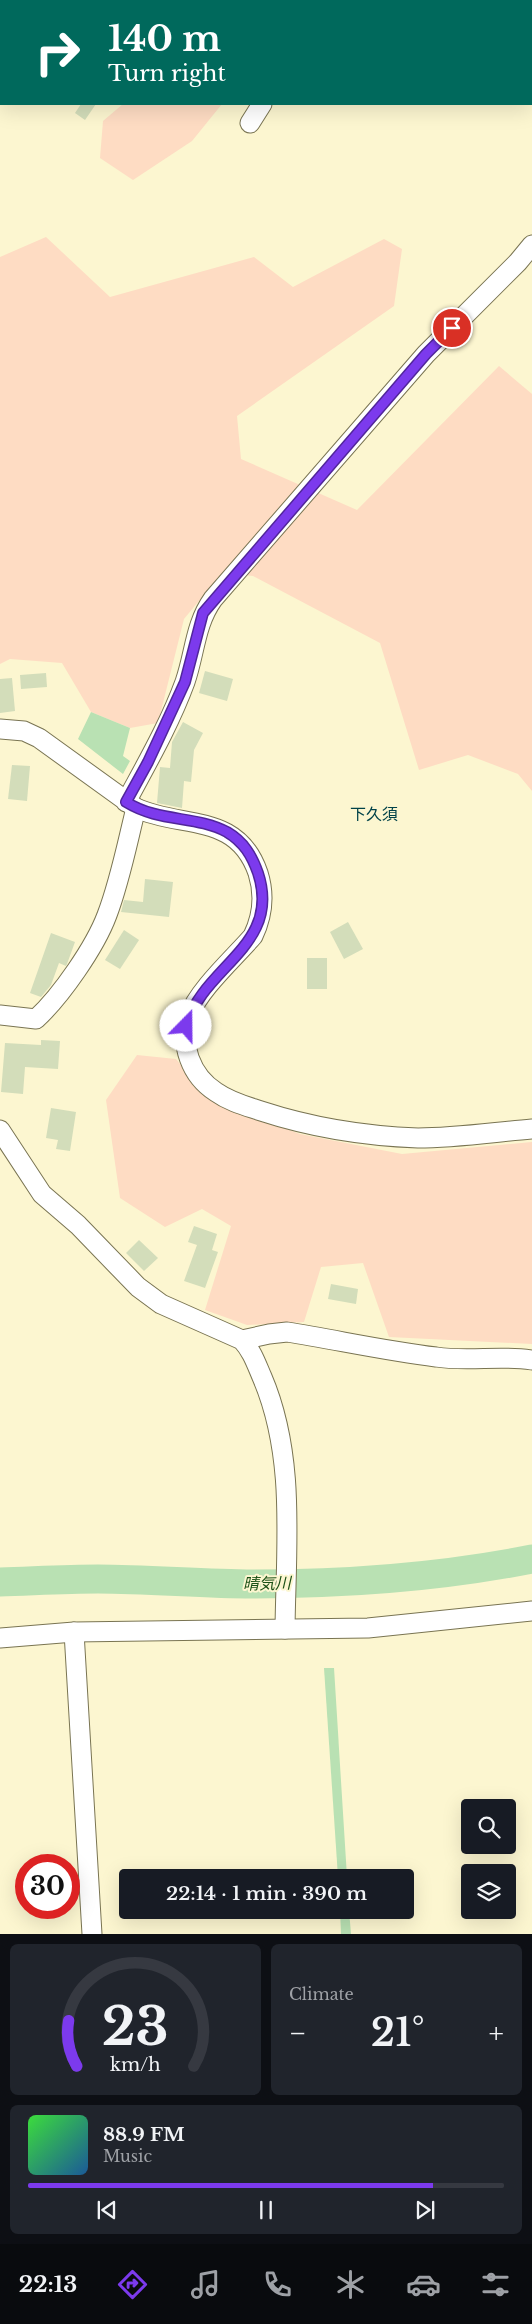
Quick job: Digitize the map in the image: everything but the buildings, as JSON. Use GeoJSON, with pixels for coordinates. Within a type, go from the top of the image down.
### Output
{"type":"FeatureCollection","features":[{"type":"Feature","properties":{"kind":"street"},"geometry":{"type":"LineString","coordinates":[[250,123],[261,105]]}},
{"type":"Feature","properties":{"kind":"street"},"geometry":{"type":"LineString","coordinates":[[0,1015],[36,1019],[46,1009],[84,958],[107,916],[131,805],[148,762],[185,682],[203,613],[213,599],[426,354],[518,262],[532,245]]}},
{"type":"Feature","properties":{"kind":"street"},"geometry":{"type":"LineString","coordinates":[[0,729],[24,731],[39,738],[131,805],[150,815],[207,825],[227,832],[243,844],[252,857],[261,883],[263,903],[261,917],[253,936],[199,997],[186,1026],[188,1055],[194,1070],[209,1087],[232,1101],[299,1124],[363,1135],[420,1138],[532,1129]]}},
{"type":"Feature","properties":{"kind":"street"},"geometry":{"type":"LineString","coordinates":[[0,1130],[42,1194],[78,1225],[138,1287],[161,1304],[242,1340],[250,1350],[271,1398],[281,1435],[288,1502],[286,1514],[285,1629]]}},
{"type":"Feature","properties":{"kind":"street"},"geometry":{"type":"LineString","coordinates":[[242,1340],[287,1332],[437,1358],[504,1357],[532,1360]]}},
{"type":"Feature","properties":{"kind":"street"},"geometry":{"type":"LineString","coordinates":[[0,1638],[74,1632],[368,1628],[532,1611]]}},
{"type":"Feature","properties":{"kind":"street"},"geometry":{"type":"LineString","coordinates":[[74,1632],[92,1934]]}},
{"type":"Feature","properties":{"kind":"shaded area"},"geometry":{"type":"Polygon","coordinates":[[[122,105],[221,105],[192,141],[133,180],[100,158],[103,121],[122,105]]]}},
{"type":"Feature","properties":{"kind":"shaded area"},"geometry":{"type":"Polygon","coordinates":[[[46,237],[110,297],[254,257],[293,287],[384,239],[402,249],[394,306],[237,416],[241,459],[357,510],[499,366],[532,394],[532,791],[518,774],[468,755],[419,770],[380,643],[253,576],[222,573],[184,619],[158,723],[130,728],[91,712],[62,663],[10,659],[0,664],[0,257],[46,237]]]}},
{"type":"Feature","properties":{"kind":"shaded area"},"geometry":{"type":"Polygon","coordinates":[[[91,712],[130,728],[123,756],[130,761],[123,774],[78,739],[91,712]]]}},
{"type":"Feature","properties":{"kind":"shaded area"},"geometry":{"type":"Polygon","coordinates":[[[137,1055],[176,1059],[210,1100],[300,1134],[402,1154],[532,1142],[532,1344],[389,1337],[363,1263],[321,1267],[304,1322],[247,1325],[205,1310],[231,1226],[202,1209],[165,1227],[120,1198],[106,1100],[137,1055]]]}},
{"type":"Feature","properties":{"kind":"shaded area"},"geometry":{"type":"Polygon","coordinates":[[[324,1668],[334,1668],[347,1869],[337,1869],[324,1668]]]}},
{"type":"Feature","properties":{"kind":"shaded area"},"geometry":{"type":"Polygon","coordinates":[[[340,1919],[350,1919],[351,1934],[341,1934],[340,1919]]]}},
{"type":"Feature","properties":{"kind":"waterway","name":"晴気川"},"geometry":{"type":"LineString","coordinates":[[0,1582],[98,1579],[234,1584],[323,1583],[429,1575],[532,1559]]}},
{"type":"Feature","properties":{"kind":"district","name":"下久須"},"geometry":{"type":"Point","coordinates":[374,814]}},
{"type":"Feature","properties":{"kind":"route"},"geometry":{"type":"LineString","coordinates":[[186,1026],[199,997],[253,936],[261,917],[263,903],[261,883],[252,857],[243,844],[227,832],[207,825],[150,815],[126,802],[148,762],[185,682],[203,613],[213,599],[426,354],[452,328]]}}]}
